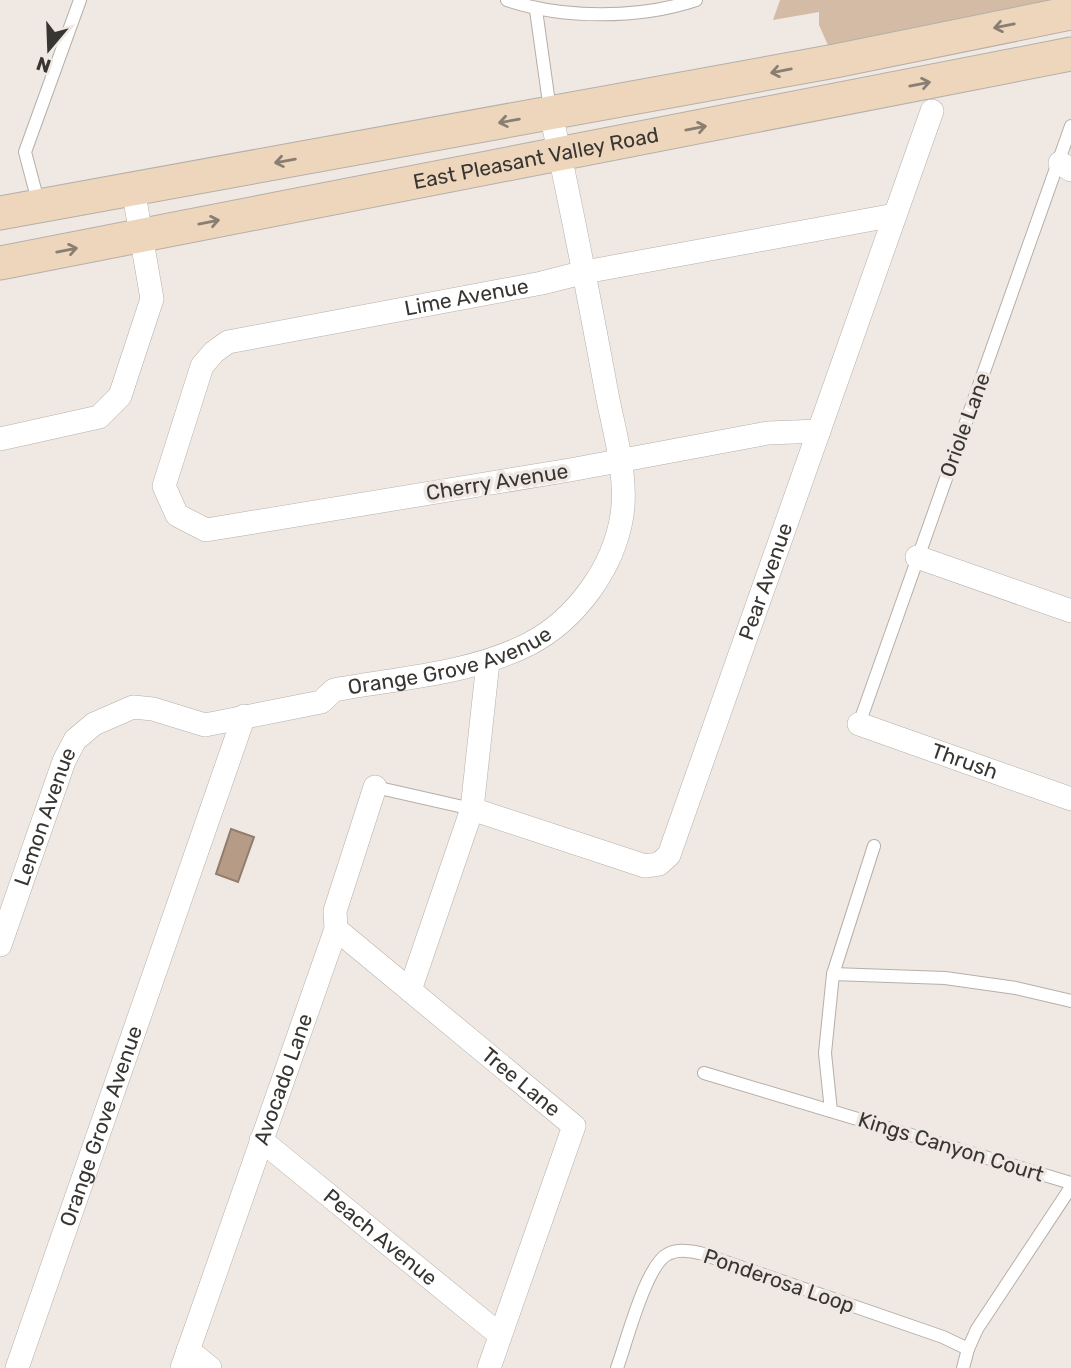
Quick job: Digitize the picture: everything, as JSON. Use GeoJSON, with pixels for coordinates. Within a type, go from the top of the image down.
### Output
{"type":"FeatureCollection","features":[{"type":"Feature","properties":{"kind":"main road","name":"East Pleasant Valley Road"},"geometry":{"type":"LineString","coordinates":[[0,213],[551,114],[1071,13]]}},
{"type":"Feature","properties":{"kind":"main road","name":"East Pleasant Valley Road"},"geometry":{"type":"LineString","coordinates":[[0,263],[1071,54]]}},
{"type":"Feature","properties":{"kind":"street","name":"Pear Avenue"},"geometry":{"type":"LineString","coordinates":[[472,809],[645,866],[659,864],[669,855],[932,111]]}},
{"type":"Feature","properties":{"kind":"street","name":"Orange Grove Avenue"},"geometry":{"type":"LineString","coordinates":[[18,1368],[244,716],[321,702],[334,690],[488,662],[532,642],[583,599],[601,575],[616,542],[622,513],[619,460],[551,114]]}},
{"type":"Feature","properties":{"kind":"street"},"geometry":{"type":"LineString","coordinates":[[0,439],[99,417],[120,396],[152,299],[134,188]]}},
{"type":"Feature","properties":{"kind":"street","name":"Lime Avenue"},"geometry":{"type":"LineString","coordinates":[[177,515],[164,486],[202,366],[214,352],[228,342],[542,283],[584,272],[895,215]]}},
{"type":"Feature","properties":{"kind":"street","name":"Cherry Avenue"},"geometry":{"type":"LineString","coordinates":[[177,515],[206,530],[768,433],[819,430]]}},
{"type":"Feature","properties":{"kind":"street"},"geometry":{"type":"LineString","coordinates":[[917,557],[1071,611]]}},
{"type":"Feature","properties":{"kind":"street"},"geometry":{"type":"LineString","coordinates":[[410,990],[472,809],[488,662]]}},
{"type":"Feature","properties":{"kind":"street","name":"Lemon Avenue"},"geometry":{"type":"LineString","coordinates":[[0,945],[64,761],[75,740],[94,724],[133,707],[153,709],[205,725],[244,716]]}},
{"type":"Feature","properties":{"kind":"street","name":"Thrush"},"geometry":{"type":"LineString","coordinates":[[859,724],[1071,799]]}},
{"type":"Feature","properties":{"kind":"street","name":"Avocado Lane"},"geometry":{"type":"LineString","coordinates":[[185,1359],[335,929],[335,911],[375,787]]}},
{"type":"Feature","properties":{"kind":"street","name":"Tree Lane"},"geometry":{"type":"LineString","coordinates":[[335,929],[574,1126],[489,1368]]}},
{"type":"Feature","properties":{"kind":"street","name":"Peach Avenue"},"geometry":{"type":"LineString","coordinates":[[261,1140],[500,1335]]}},
{"type":"Feature","properties":{"kind":"street"},"geometry":{"type":"LineString","coordinates":[[185,1359],[210,1368]]}},
{"type":"Feature","properties":{"kind":"lane"},"geometry":{"type":"LineString","coordinates":[[39,206],[25,152],[80,0]]}},
{"type":"Feature","properties":{"kind":"lane"},"geometry":{"type":"LineString","coordinates":[[507,0],[536,10],[634,11],[676,7],[696,0]]}},
{"type":"Feature","properties":{"kind":"lane"},"geometry":{"type":"LineString","coordinates":[[536,10],[551,114]]}},
{"type":"Feature","properties":{"kind":"lane","name":"Oriole Lane"},"geometry":{"type":"LineString","coordinates":[[859,724],[917,557],[1065,166],[1071,126]]}},
{"type":"Feature","properties":{"kind":"lane"},"geometry":{"type":"LineString","coordinates":[[375,787],[472,809]]}},
{"type":"Feature","properties":{"kind":"lane","name":"Kings Canyon Court"},"geometry":{"type":"LineString","coordinates":[[831,1111],[825,1053],[833,974],[874,846]]}},
{"type":"Feature","properties":{"kind":"lane"},"geometry":{"type":"LineString","coordinates":[[833,974],[945,978],[1016,988],[1071,1000]]}},
{"type":"Feature","properties":{"kind":"lane","name":"Kings Canyon Court"},"geometry":{"type":"LineString","coordinates":[[704,1073],[1071,1185]]}},
{"type":"Feature","properties":{"kind":"lane"},"geometry":{"type":"LineString","coordinates":[[964,1368],[968,1349],[1071,1185]]}},
{"type":"Feature","properties":{"kind":"lane","name":"Ponderosa Loop"},"geometry":{"type":"LineString","coordinates":[[617,1368],[653,1268],[666,1255],[683,1250],[917,1328],[968,1349]]}},
{"type":"Feature","properties":{"kind":"shaded area"},"geometry":{"type":"Polygon","coordinates":[[[780,0],[1071,0],[835,61],[819,25],[819,12],[773,20],[780,0]]]}},
{"type":"Feature","properties":{"kind":"shaded area"},"geometry":{"type":"Polygon","coordinates":[[[231,829],[254,837],[238,882],[216,874],[231,829]]]}}]}
